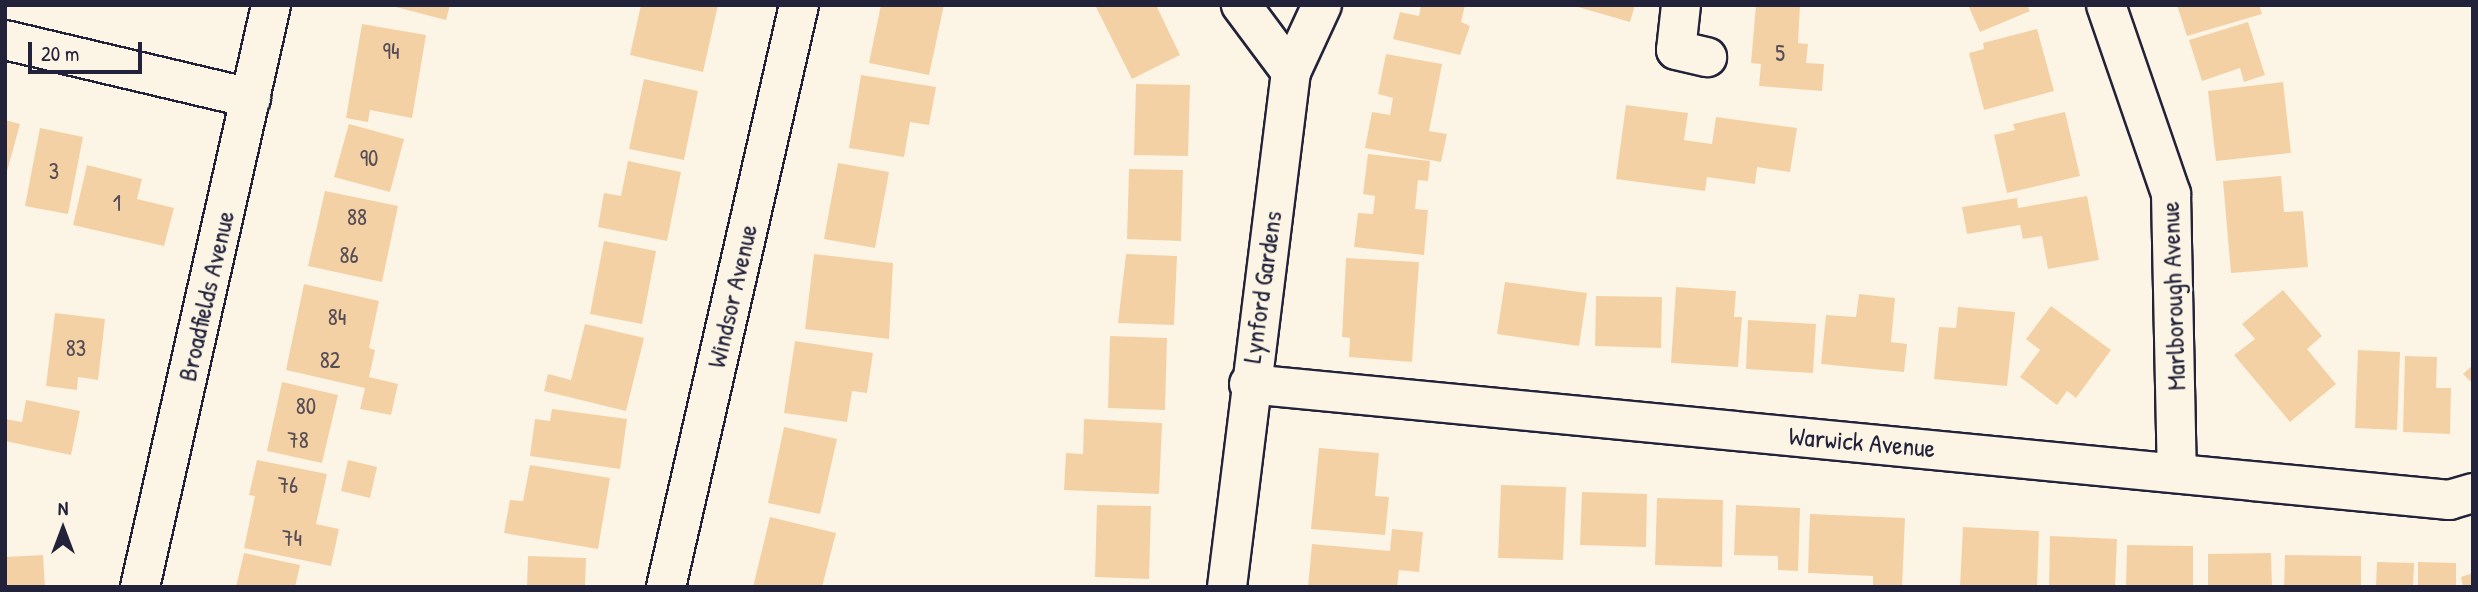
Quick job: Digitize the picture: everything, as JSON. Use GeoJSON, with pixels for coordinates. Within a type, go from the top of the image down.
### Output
{"type":"FeatureCollection","features":[{"type":"Feature","properties":{"kind":"street","name":"Broadfields Avenue"},"geometry":{"type":"LineString","coordinates":[[140,587],[271,5]]}},
{"type":"Feature","properties":{"kind":"street","name":"Windsor Avenue"},"geometry":{"type":"LineString","coordinates":[[666,587],[799,5]]}},
{"type":"Feature","properties":{"kind":"street"},"geometry":{"type":"LineString","coordinates":[[1241,5],[1291,72]]}},
{"type":"Feature","properties":{"kind":"street","name":"Lynford Gardens"},"geometry":{"type":"LineString","coordinates":[[1227,587],[1249,384],[1291,72],[1322,5]]}},
{"type":"Feature","properties":{"kind":"street"},"geometry":{"type":"LineString","coordinates":[[1681,5],[1676,50],[1707,57]]}},
{"type":"Feature","properties":{"kind":"street","name":"Marlborough Avenue"},"geometry":{"type":"LineString","coordinates":[[2106,5],[2171,194],[2177,472]]}},
{"type":"Feature","properties":{"kind":"street"},"geometry":{"type":"LineString","coordinates":[[5,40],[251,98]]}},
{"type":"Feature","properties":{"kind":"street","name":"Warwick Avenue"},"geometry":{"type":"LineString","coordinates":[[1249,384],[2449,500],[2473,493]]}},
{"type":"Feature","properties":{"kind":"building"},"geometry":{"type":"Polygon","coordinates":[[[388,5],[450,5],[446,20],[388,5]]]}},
{"type":"Feature","properties":{"kind":"building"},"geometry":{"type":"Polygon","coordinates":[[[641,5],[718,5],[703,72],[630,55],[641,5]]]}},
{"type":"Feature","properties":{"kind":"building"},"geometry":{"type":"Polygon","coordinates":[[[881,5],[944,5],[929,75],[869,63],[881,5]]]}},
{"type":"Feature","properties":{"kind":"building"},"geometry":{"type":"Polygon","coordinates":[[[1156,5],[1180,55],[1132,79],[1096,7],[1156,5]]]}},
{"type":"Feature","properties":{"kind":"building"},"geometry":{"type":"Polygon","coordinates":[[[1421,5],[1465,5],[1461,22],[1470,26],[1460,55],[1393,39],[1400,12],[1419,16],[1421,5]]]}},
{"type":"Feature","properties":{"kind":"building"},"geometry":{"type":"Polygon","coordinates":[[[1571,5],[1635,5],[1630,22],[1571,5]]]}},
{"type":"Feature","properties":{"kind":"building"},"geometry":{"type":"Polygon","coordinates":[[[1756,5],[1800,5],[1798,43],[1808,44],[1806,63],[1824,64],[1822,91],[1759,86],[1761,64],[1751,63],[1756,5]]]}},
{"type":"Feature","properties":{"kind":"building"},"geometry":{"type":"Polygon","coordinates":[[[1968,5],[2027,5],[2030,11],[1980,32],[1968,5]]]}},
{"type":"Feature","properties":{"kind":"building"},"geometry":{"type":"Polygon","coordinates":[[[2177,5],[2259,5],[2262,14],[2187,36],[2177,5]]]}},
{"type":"Feature","properties":{"kind":"building"},"geometry":{"type":"Polygon","coordinates":[[[2248,22],[2265,75],[2244,82],[2240,68],[2202,81],[2189,40],[2248,22]]]}},
{"type":"Feature","properties":{"kind":"building"},"geometry":{"type":"Polygon","coordinates":[[[362,24],[426,35],[412,118],[370,110],[368,122],[346,118],[362,24]]]}},
{"type":"Feature","properties":{"kind":"building"},"geometry":{"type":"Polygon","coordinates":[[[2037,29],[2054,91],[1984,110],[1969,53],[1984,49],[1983,43],[2037,29]]]}},
{"type":"Feature","properties":{"kind":"building"},"geometry":{"type":"Polygon","coordinates":[[[1386,54],[1442,64],[1429,131],[1447,134],[1441,162],[1365,148],[1372,112],[1390,115],[1393,98],[1378,94],[1386,54]]]}},
{"type":"Feature","properties":{"kind":"building"},"geometry":{"type":"Polygon","coordinates":[[[861,75],[936,87],[929,125],[910,122],[904,157],[849,148],[861,75]]]}},
{"type":"Feature","properties":{"kind":"building"},"geometry":{"type":"Polygon","coordinates":[[[644,79],[698,91],[684,160],[629,149],[644,79]]]}},
{"type":"Feature","properties":{"kind":"building"},"geometry":{"type":"Polygon","coordinates":[[[2283,82],[2291,153],[2216,161],[2208,91],[2283,82]]]}},
{"type":"Feature","properties":{"kind":"building"},"geometry":{"type":"Polygon","coordinates":[[[1136,84],[1190,85],[1188,156],[1134,155],[1136,84]]]}},
{"type":"Feature","properties":{"kind":"building"},"geometry":{"type":"Polygon","coordinates":[[[1626,105],[1688,113],[1684,140],[1712,144],[1716,117],[1797,128],[1790,172],[1757,167],[1755,184],[1707,177],[1705,191],[1616,179],[1626,105]]]}},
{"type":"Feature","properties":{"kind":"building"},"geometry":{"type":"Polygon","coordinates":[[[2065,112],[2080,176],[2007,193],[1994,135],[2015,130],[2013,124],[2065,112]]]}},
{"type":"Feature","properties":{"kind":"building"},"geometry":{"type":"Polygon","coordinates":[[[5,120],[20,124],[6,175],[5,175],[5,120]]]}},
{"type":"Feature","properties":{"kind":"building"},"geometry":{"type":"Polygon","coordinates":[[[349,124],[404,139],[390,192],[334,177],[349,124]]]}},
{"type":"Feature","properties":{"kind":"building"},"geometry":{"type":"Polygon","coordinates":[[[40,128],[83,137],[68,214],[25,206],[40,128]]]}},
{"type":"Feature","properties":{"kind":"building"},"geometry":{"type":"Polygon","coordinates":[[[1368,154],[1430,161],[1428,181],[1418,180],[1415,209],[1428,210],[1424,255],[1354,247],[1358,213],[1373,214],[1375,196],[1363,194],[1368,154]]]}},
{"type":"Feature","properties":{"kind":"building"},"geometry":{"type":"Polygon","coordinates":[[[628,161],[681,172],[667,241],[598,227],[604,193],[621,196],[628,161]]]}},
{"type":"Feature","properties":{"kind":"building"},"geometry":{"type":"Polygon","coordinates":[[[838,163],[889,172],[875,248],[824,239],[838,163]]]}},
{"type":"Feature","properties":{"kind":"building"},"geometry":{"type":"Polygon","coordinates":[[[87,165],[142,179],[137,199],[174,208],[164,246],[73,225],[87,165]]]}},
{"type":"Feature","properties":{"kind":"building"},"geometry":{"type":"Polygon","coordinates":[[[1129,169],[1183,170],[1181,241],[1127,239],[1129,169]]]}},
{"type":"Feature","properties":{"kind":"building"},"geometry":{"type":"Polygon","coordinates":[[[2281,176],[2284,212],[2303,211],[2308,267],[2231,273],[2223,181],[2281,176]]]}},
{"type":"Feature","properties":{"kind":"building"},"geometry":{"type":"Polygon","coordinates":[[[325,191],[398,206],[382,282],[308,266],[325,191]]]}},
{"type":"Feature","properties":{"kind":"building"},"geometry":{"type":"Polygon","coordinates":[[[2087,196],[2099,260],[2048,269],[2042,236],[2023,239],[2020,225],[1967,234],[1962,207],[2017,198],[2018,208],[2087,196]]]}},
{"type":"Feature","properties":{"kind":"building"},"geometry":{"type":"Polygon","coordinates":[[[604,241],[656,251],[642,324],[590,314],[604,241]]]}},
{"type":"Feature","properties":{"kind":"building"},"geometry":{"type":"Polygon","coordinates":[[[814,254],[893,263],[889,339],[805,329],[814,254]]]}},
{"type":"Feature","properties":{"kind":"building"},"geometry":{"type":"Polygon","coordinates":[[[1126,254],[1177,256],[1174,325],[1118,323],[1126,254]]]}},
{"type":"Feature","properties":{"kind":"building"},"geometry":{"type":"Polygon","coordinates":[[[1346,258],[1419,262],[1412,362],[1349,357],[1350,338],[1342,337],[1346,258]]]}},
{"type":"Feature","properties":{"kind":"building"},"geometry":{"type":"Polygon","coordinates":[[[1505,282],[1587,293],[1579,346],[1497,334],[1505,282]]]}},
{"type":"Feature","properties":{"kind":"building"},"geometry":{"type":"Polygon","coordinates":[[[304,284],[379,301],[369,348],[375,350],[369,377],[398,384],[391,415],[360,409],[365,388],[286,370],[304,284]]]}},
{"type":"Feature","properties":{"kind":"building"},"geometry":{"type":"Polygon","coordinates":[[[1676,287],[1736,291],[1734,317],[1742,317],[1738,367],[1671,363],[1676,287]]]}},
{"type":"Feature","properties":{"kind":"building"},"geometry":{"type":"Polygon","coordinates":[[[2283,290],[2322,336],[2307,349],[2336,384],[2290,422],[2234,355],[2255,339],[2242,324],[2283,290]]]}},
{"type":"Feature","properties":{"kind":"building"},"geometry":{"type":"Polygon","coordinates":[[[1859,294],[1895,298],[1891,342],[1907,344],[1904,372],[1821,364],[1826,315],[1856,317],[1859,294]]]}},
{"type":"Feature","properties":{"kind":"building"},"geometry":{"type":"Polygon","coordinates":[[[1596,296],[1662,297],[1661,348],[1595,346],[1596,296]]]}},
{"type":"Feature","properties":{"kind":"building"},"geometry":{"type":"Polygon","coordinates":[[[2051,306],[2111,350],[2076,398],[2067,391],[2057,405],[2020,377],[2040,350],[2026,339],[2051,306]]]}},
{"type":"Feature","properties":{"kind":"building"},"geometry":{"type":"Polygon","coordinates":[[[1958,307],[2015,312],[2007,386],[1934,379],[1939,327],[1956,328],[1958,307]]]}},
{"type":"Feature","properties":{"kind":"building"},"geometry":{"type":"Polygon","coordinates":[[[55,313],[105,319],[98,380],[78,377],[77,390],[46,386],[55,313]]]}},
{"type":"Feature","properties":{"kind":"building"},"geometry":{"type":"Polygon","coordinates":[[[1748,320],[1816,324],[1813,373],[1746,369],[1748,320]]]}},
{"type":"Feature","properties":{"kind":"building"},"geometry":{"type":"Polygon","coordinates":[[[585,324],[644,338],[626,411],[544,391],[548,374],[571,380],[585,324]]]}},
{"type":"Feature","properties":{"kind":"building"},"geometry":{"type":"Polygon","coordinates":[[[1110,336],[1167,338],[1165,410],[1108,408],[1110,336]]]}},
{"type":"Feature","properties":{"kind":"building"},"geometry":{"type":"Polygon","coordinates":[[[795,341],[873,353],[867,393],[852,391],[847,422],[784,413],[795,341]]]}},
{"type":"Feature","properties":{"kind":"building"},"geometry":{"type":"Polygon","coordinates":[[[2358,350],[2400,352],[2397,430],[2355,428],[2358,350]]]}},
{"type":"Feature","properties":{"kind":"building"},"geometry":{"type":"Polygon","coordinates":[[[2405,356],[2437,357],[2436,388],[2451,388],[2450,434],[2403,432],[2405,356]]]}},
{"type":"Feature","properties":{"kind":"building"},"geometry":{"type":"Polygon","coordinates":[[[2473,365],[2473,384],[2463,374],[2473,365]]]}},
{"type":"Feature","properties":{"kind":"building"},"geometry":{"type":"Polygon","coordinates":[[[282,382],[338,395],[322,463],[267,451],[282,382]]]}},
{"type":"Feature","properties":{"kind":"building"},"geometry":{"type":"Polygon","coordinates":[[[26,400],[80,411],[71,455],[5,441],[5,419],[22,422],[26,400]]]}},
{"type":"Feature","properties":{"kind":"building"},"geometry":{"type":"Polygon","coordinates":[[[552,409],[627,419],[620,469],[530,456],[535,419],[550,421],[552,409]]]}},
{"type":"Feature","properties":{"kind":"building"},"geometry":{"type":"Polygon","coordinates":[[[1084,419],[1162,423],[1159,494],[1064,490],[1066,453],[1083,454],[1084,419]]]}},
{"type":"Feature","properties":{"kind":"building"},"geometry":{"type":"Polygon","coordinates":[[[784,427],[837,439],[820,514],[768,503],[784,427]]]}},
{"type":"Feature","properties":{"kind":"building"},"geometry":{"type":"Polygon","coordinates":[[[1319,448],[1379,453],[1375,496],[1389,497],[1385,535],[1311,529],[1319,448]]]}},
{"type":"Feature","properties":{"kind":"building"},"geometry":{"type":"Polygon","coordinates":[[[257,460],[327,474],[316,524],[339,529],[331,566],[244,548],[255,496],[249,495],[257,460]]]}},
{"type":"Feature","properties":{"kind":"building"},"geometry":{"type":"Polygon","coordinates":[[[348,460],[377,467],[370,498],[341,491],[348,460]]]}},
{"type":"Feature","properties":{"kind":"building"},"geometry":{"type":"Polygon","coordinates":[[[530,465],[610,478],[598,549],[504,533],[510,500],[523,501],[530,465]]]}},
{"type":"Feature","properties":{"kind":"building"},"geometry":{"type":"Polygon","coordinates":[[[1501,485],[1566,487],[1563,560],[1498,558],[1501,485]]]}},
{"type":"Feature","properties":{"kind":"building"},"geometry":{"type":"Polygon","coordinates":[[[1582,492],[1647,494],[1646,547],[1580,545],[1582,492]]]}},
{"type":"Feature","properties":{"kind":"building"},"geometry":{"type":"Polygon","coordinates":[[[1657,498],[1723,500],[1722,567],[1655,565],[1657,498]]]}},
{"type":"Feature","properties":{"kind":"building"},"geometry":{"type":"Polygon","coordinates":[[[1097,505],[1151,506],[1149,579],[1095,577],[1097,505]]]}},
{"type":"Feature","properties":{"kind":"building"},"geometry":{"type":"Polygon","coordinates":[[[1736,505],[1800,508],[1798,571],[1778,570],[1778,556],[1734,555],[1736,505]]]}},
{"type":"Feature","properties":{"kind":"building"},"geometry":{"type":"Polygon","coordinates":[[[1810,514],[1905,518],[1902,587],[1873,587],[1873,576],[1808,573],[1810,514]]]}},
{"type":"Feature","properties":{"kind":"building"},"geometry":{"type":"Polygon","coordinates":[[[770,517],[836,533],[822,587],[753,587],[770,517]]]}},
{"type":"Feature","properties":{"kind":"building"},"geometry":{"type":"Polygon","coordinates":[[[1963,527],[2039,531],[2037,587],[1960,587],[1963,527]]]}},
{"type":"Feature","properties":{"kind":"building"},"geometry":{"type":"Polygon","coordinates":[[[1392,529],[1423,532],[1419,572],[1399,570],[1397,587],[1308,587],[1312,544],[1390,551],[1392,529]]]}},
{"type":"Feature","properties":{"kind":"building"},"geometry":{"type":"Polygon","coordinates":[[[2050,536],[2117,539],[2115,587],[2049,587],[2050,536]]]}},
{"type":"Feature","properties":{"kind":"building"},"geometry":{"type":"Polygon","coordinates":[[[2127,545],[2193,546],[2193,587],[2126,587],[2127,545]]]}},
{"type":"Feature","properties":{"kind":"building"},"geometry":{"type":"Polygon","coordinates":[[[244,553],[300,565],[295,587],[236,587],[244,553]]]}},
{"type":"Feature","properties":{"kind":"building"},"geometry":{"type":"Polygon","coordinates":[[[2271,553],[2272,587],[2208,587],[2208,554],[2271,553]]]}},
{"type":"Feature","properties":{"kind":"building"},"geometry":{"type":"Polygon","coordinates":[[[43,555],[45,587],[5,587],[5,557],[43,555]]]}},
{"type":"Feature","properties":{"kind":"building"},"geometry":{"type":"Polygon","coordinates":[[[2285,555],[2361,556],[2361,587],[2284,587],[2285,555]]]}},
{"type":"Feature","properties":{"kind":"building"},"geometry":{"type":"Polygon","coordinates":[[[528,556],[586,558],[585,587],[527,587],[528,556]]]}},
{"type":"Feature","properties":{"kind":"building"},"geometry":{"type":"Polygon","coordinates":[[[2377,562],[2414,563],[2413,587],[2376,587],[2377,562]]]}},
{"type":"Feature","properties":{"kind":"building"},"geometry":{"type":"Polygon","coordinates":[[[2418,562],[2456,563],[2456,587],[2418,587],[2418,562]]]}},
{"type":"Feature","properties":{"kind":"building"},"geometry":{"type":"Polygon","coordinates":[[[2473,573],[2473,587],[2463,587],[2461,577],[2473,573]]]}}]}
